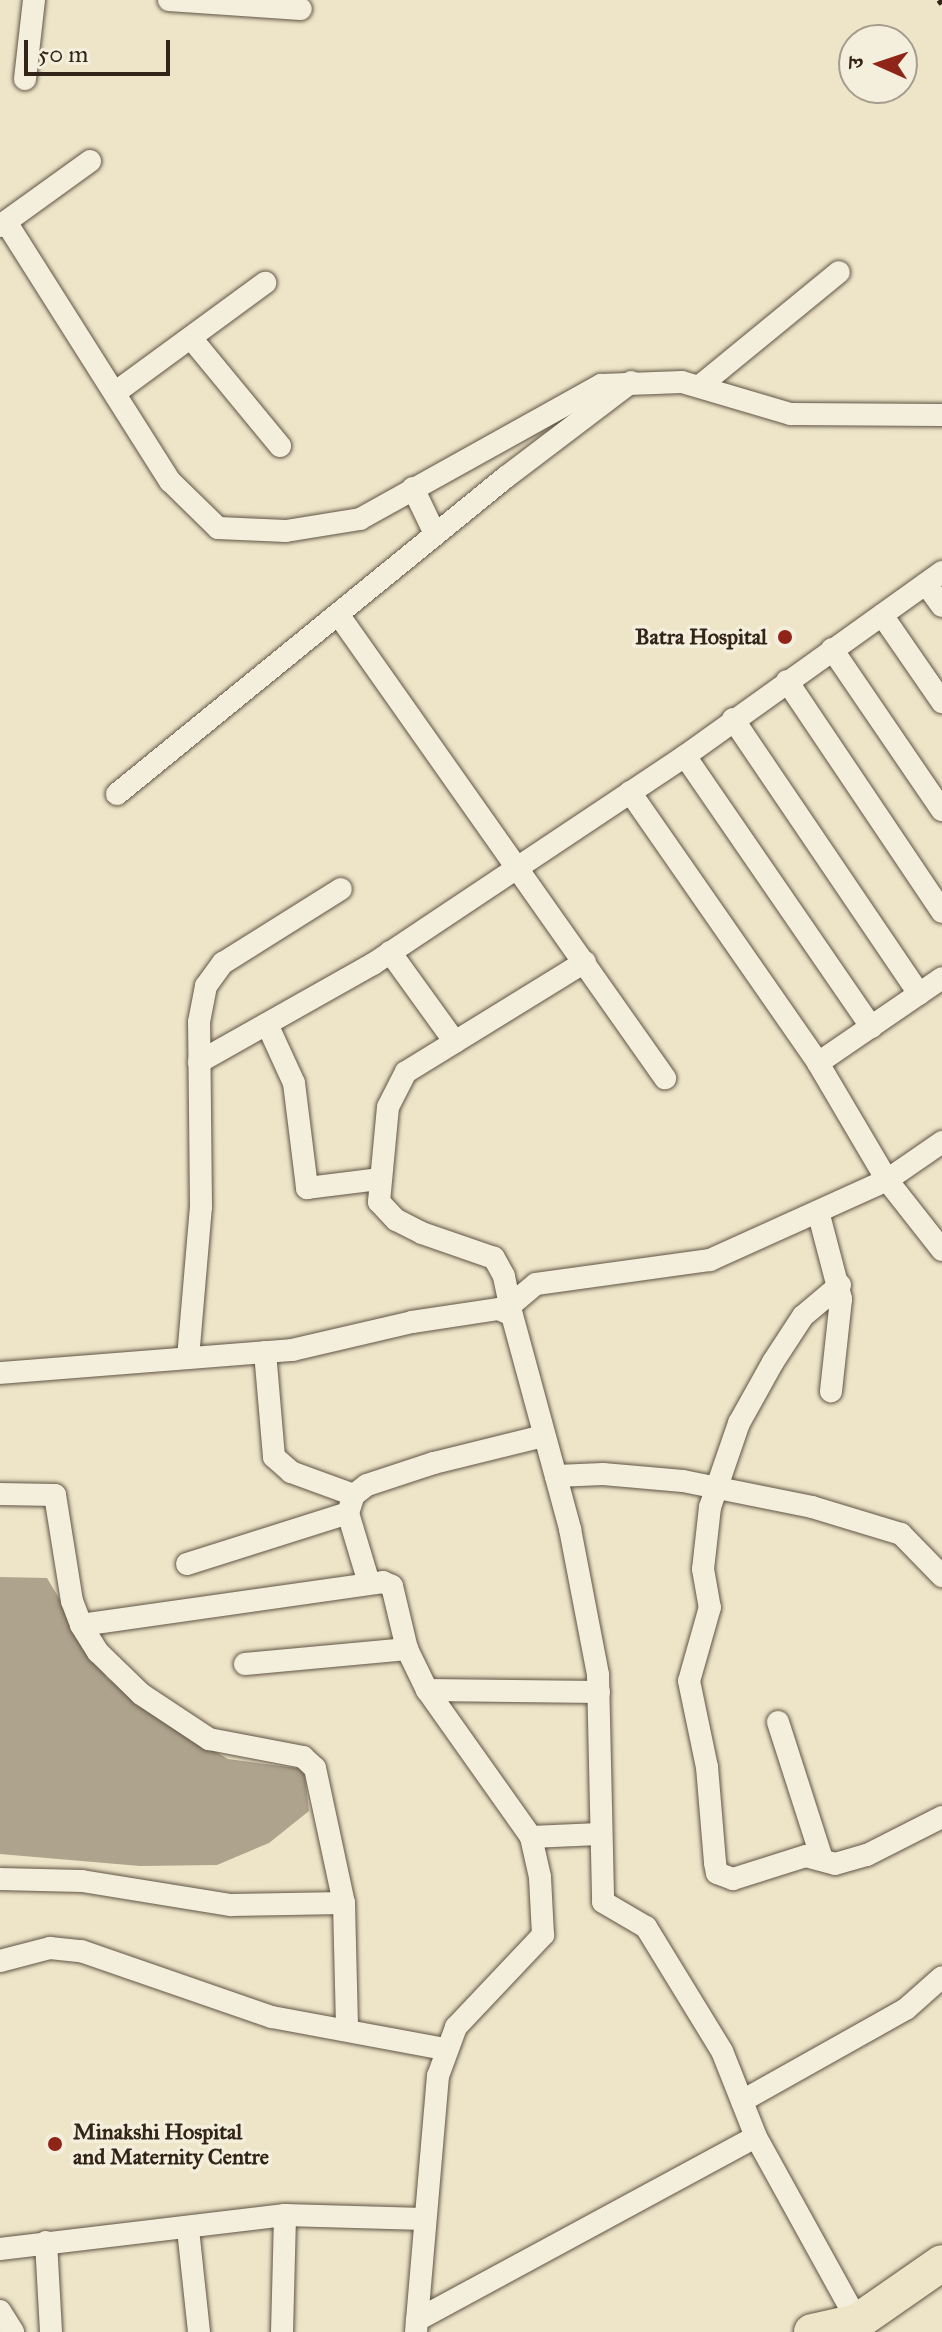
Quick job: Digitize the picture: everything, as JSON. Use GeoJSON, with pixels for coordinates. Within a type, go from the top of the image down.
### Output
{"type":"FeatureCollection","features":[{"type":"Feature","properties":{"kind":"main road"},"geometry":{"type":"LineString","coordinates":[[812,2332],[860,2327],[942,2263]]}},
{"type":"Feature","properties":{"kind":"street"},"geometry":{"type":"LineString","coordinates":[[25,79],[34,0]]}},
{"type":"Feature","properties":{"kind":"street"},"geometry":{"type":"LineString","coordinates":[[169,0],[301,9]]}},
{"type":"Feature","properties":{"kind":"street"},"geometry":{"type":"LineString","coordinates":[[90,161],[3,224],[116,392],[170,481],[218,528],[286,531],[360,519],[572,396],[601,385],[633,381],[701,385],[791,414],[942,415]]}},
{"type":"Feature","properties":{"kind":"street"},"geometry":{"type":"LineString","coordinates":[[701,385],[839,272]]}},
{"type":"Feature","properties":{"kind":"street"},"geometry":{"type":"LineString","coordinates":[[116,392],[265,283]]}},
{"type":"Feature","properties":{"kind":"street"},"geometry":{"type":"LineString","coordinates":[[191,338],[280,446]]}},
{"type":"Feature","properties":{"kind":"street"},"geometry":{"type":"LineString","coordinates":[[117,794],[435,534],[633,381]]}},
{"type":"Feature","properties":{"kind":"street"},"geometry":{"type":"LineString","coordinates":[[413,488],[435,534]]}},
{"type":"Feature","properties":{"kind":"street"},"geometry":{"type":"LineString","coordinates":[[199,1062],[390,952],[685,756],[934,578],[942,606]]}},
{"type":"Feature","properties":{"kind":"street"},"geometry":{"type":"LineString","coordinates":[[338,614],[665,1078]]}},
{"type":"Feature","properties":{"kind":"street"},"geometry":{"type":"LineString","coordinates":[[882,615],[942,702]]}},
{"type":"Feature","properties":{"kind":"street"},"geometry":{"type":"LineString","coordinates":[[832,649],[942,810]]}},
{"type":"Feature","properties":{"kind":"street"},"geometry":{"type":"LineString","coordinates":[[787,681],[942,912]]}},
{"type":"Feature","properties":{"kind":"street"},"geometry":{"type":"LineString","coordinates":[[733,719],[919,994]]}},
{"type":"Feature","properties":{"kind":"street"},"geometry":{"type":"LineString","coordinates":[[685,756],[871,1027]]}},
{"type":"Feature","properties":{"kind":"street"},"geometry":{"type":"LineString","coordinates":[[630,792],[818,1063],[887,1180],[940,1242]]}},
{"type":"Feature","properties":{"kind":"street"},"geometry":{"type":"LineString","coordinates":[[188,1358],[201,1207],[199,1062],[202,1002],[213,974],[341,889]]}},
{"type":"Feature","properties":{"kind":"street"},"geometry":{"type":"LineString","coordinates":[[390,952],[455,1042]]}},
{"type":"Feature","properties":{"kind":"street"},"geometry":{"type":"LineString","coordinates":[[585,962],[397,1081],[388,1107],[379,1202],[396,1220],[500,1264],[508,1307],[556,1476],[599,1692],[600,1894],[606,1908],[634,1916],[646,1927],[722,2051],[756,2137],[860,2327]]}},
{"type":"Feature","properties":{"kind":"street"},"geometry":{"type":"LineString","coordinates":[[818,1063],[942,978]]}},
{"type":"Feature","properties":{"kind":"street"},"geometry":{"type":"LineString","coordinates":[[267,1024],[294,1083],[307,1188],[379,1179]]}},
{"type":"Feature","properties":{"kind":"street"},"geometry":{"type":"LineString","coordinates":[[0,1373],[313,1348],[412,1322],[508,1307],[536,1284],[710,1260],[819,1215],[887,1180],[942,1142]]}},
{"type":"Feature","properties":{"kind":"street"},"geometry":{"type":"LineString","coordinates":[[819,1215],[840,1285],[831,1391]]}},
{"type":"Feature","properties":{"kind":"street"},"geometry":{"type":"LineString","coordinates":[[821,1856],[733,1879],[717,1873],[707,1767],[689,1681],[708,1625],[703,1554],[716,1488],[739,1423],[787,1337],[812,1307],[840,1285]]}},
{"type":"Feature","properties":{"kind":"street"},"geometry":{"type":"LineString","coordinates":[[265,1352],[274,1457],[291,1472],[351,1504],[369,1583]]}},
{"type":"Feature","properties":{"kind":"street"},"geometry":{"type":"LineString","coordinates":[[187,1564],[351,1504],[367,1485],[434,1463],[543,1436]]}},
{"type":"Feature","properties":{"kind":"street"},"geometry":{"type":"LineString","coordinates":[[556,1476],[603,1474],[716,1488],[886,1526],[901,1534],[942,1576]]}},
{"type":"Feature","properties":{"kind":"street"},"geometry":{"type":"LineString","coordinates":[[0,1494],[55,1495],[69,1588],[81,1625],[120,1675],[196,1732],[303,1757],[315,1768],[344,1903],[347,2030]]}},
{"type":"Feature","properties":{"kind":"street"},"geometry":{"type":"LineString","coordinates":[[81,1625],[369,1583],[392,1586],[407,1649],[427,1690],[531,1837],[540,1877],[543,1935],[537,1947],[484,1993],[445,2049],[433,2101],[417,2326]]}},
{"type":"Feature","properties":{"kind":"street"},"geometry":{"type":"LineString","coordinates":[[245,1664],[407,1649]]}},
{"type":"Feature","properties":{"kind":"street"},"geometry":{"type":"LineString","coordinates":[[427,1690],[599,1692]]}},
{"type":"Feature","properties":{"kind":"street"},"geometry":{"type":"LineString","coordinates":[[778,1722],[821,1856],[835,1864],[867,1855],[942,1817]]}},
{"type":"Feature","properties":{"kind":"street"},"geometry":{"type":"LineString","coordinates":[[531,1837],[599,1834]]}},
{"type":"Feature","properties":{"kind":"street"},"geometry":{"type":"LineString","coordinates":[[0,1879],[82,1881],[231,1905],[344,1903]]}},
{"type":"Feature","properties":{"kind":"street"},"geometry":{"type":"LineString","coordinates":[[0,1961],[50,1948],[81,1951],[161,1974],[238,2007],[445,2049]]}},
{"type":"Feature","properties":{"kind":"street"},"geometry":{"type":"LineString","coordinates":[[742,2101],[906,2009],[942,1977]]}},
{"type":"Feature","properties":{"kind":"street"},"geometry":{"type":"LineString","coordinates":[[417,2326],[756,2137]]}},
{"type":"Feature","properties":{"kind":"street"},"geometry":{"type":"LineString","coordinates":[[0,2249],[188,2229],[285,2215],[424,2219]]}},
{"type":"Feature","properties":{"kind":"street"},"geometry":{"type":"LineString","coordinates":[[282,2332],[285,2215]]}},
{"type":"Feature","properties":{"kind":"street"},"geometry":{"type":"LineString","coordinates":[[188,2229],[199,2332]]}},
{"type":"Feature","properties":{"kind":"street"},"geometry":{"type":"LineString","coordinates":[[46,2242],[51,2332]]}},
{"type":"Feature","properties":{"kind":"street"},"geometry":{"type":"LineString","coordinates":[[0,2311],[13,2332]]}},
{"type":"Feature","properties":{"kind":"shaded area"},"geometry":{"type":"Polygon","coordinates":[[[0,1577],[47,1578],[107,1678],[174,1727],[228,1759],[304,1769],[309,1811],[269,1843],[217,1865],[140,1866],[0,1854],[0,1577]]]}},
{"type":"Feature","properties":{"kind":"railway"},"geometry":{"type":"LineString","coordinates":[[939,0],[942,4]]}},
{"type":"Feature","properties":{"kind":"place","name":"Batra Hospital"},"geometry":{"type":"Point","coordinates":[785,637]}},
{"type":"Feature","properties":{"kind":"place","name":"Minakshi Hospital and Maternity Centre"},"geometry":{"type":"Point","coordinates":[55,2144]}}]}
